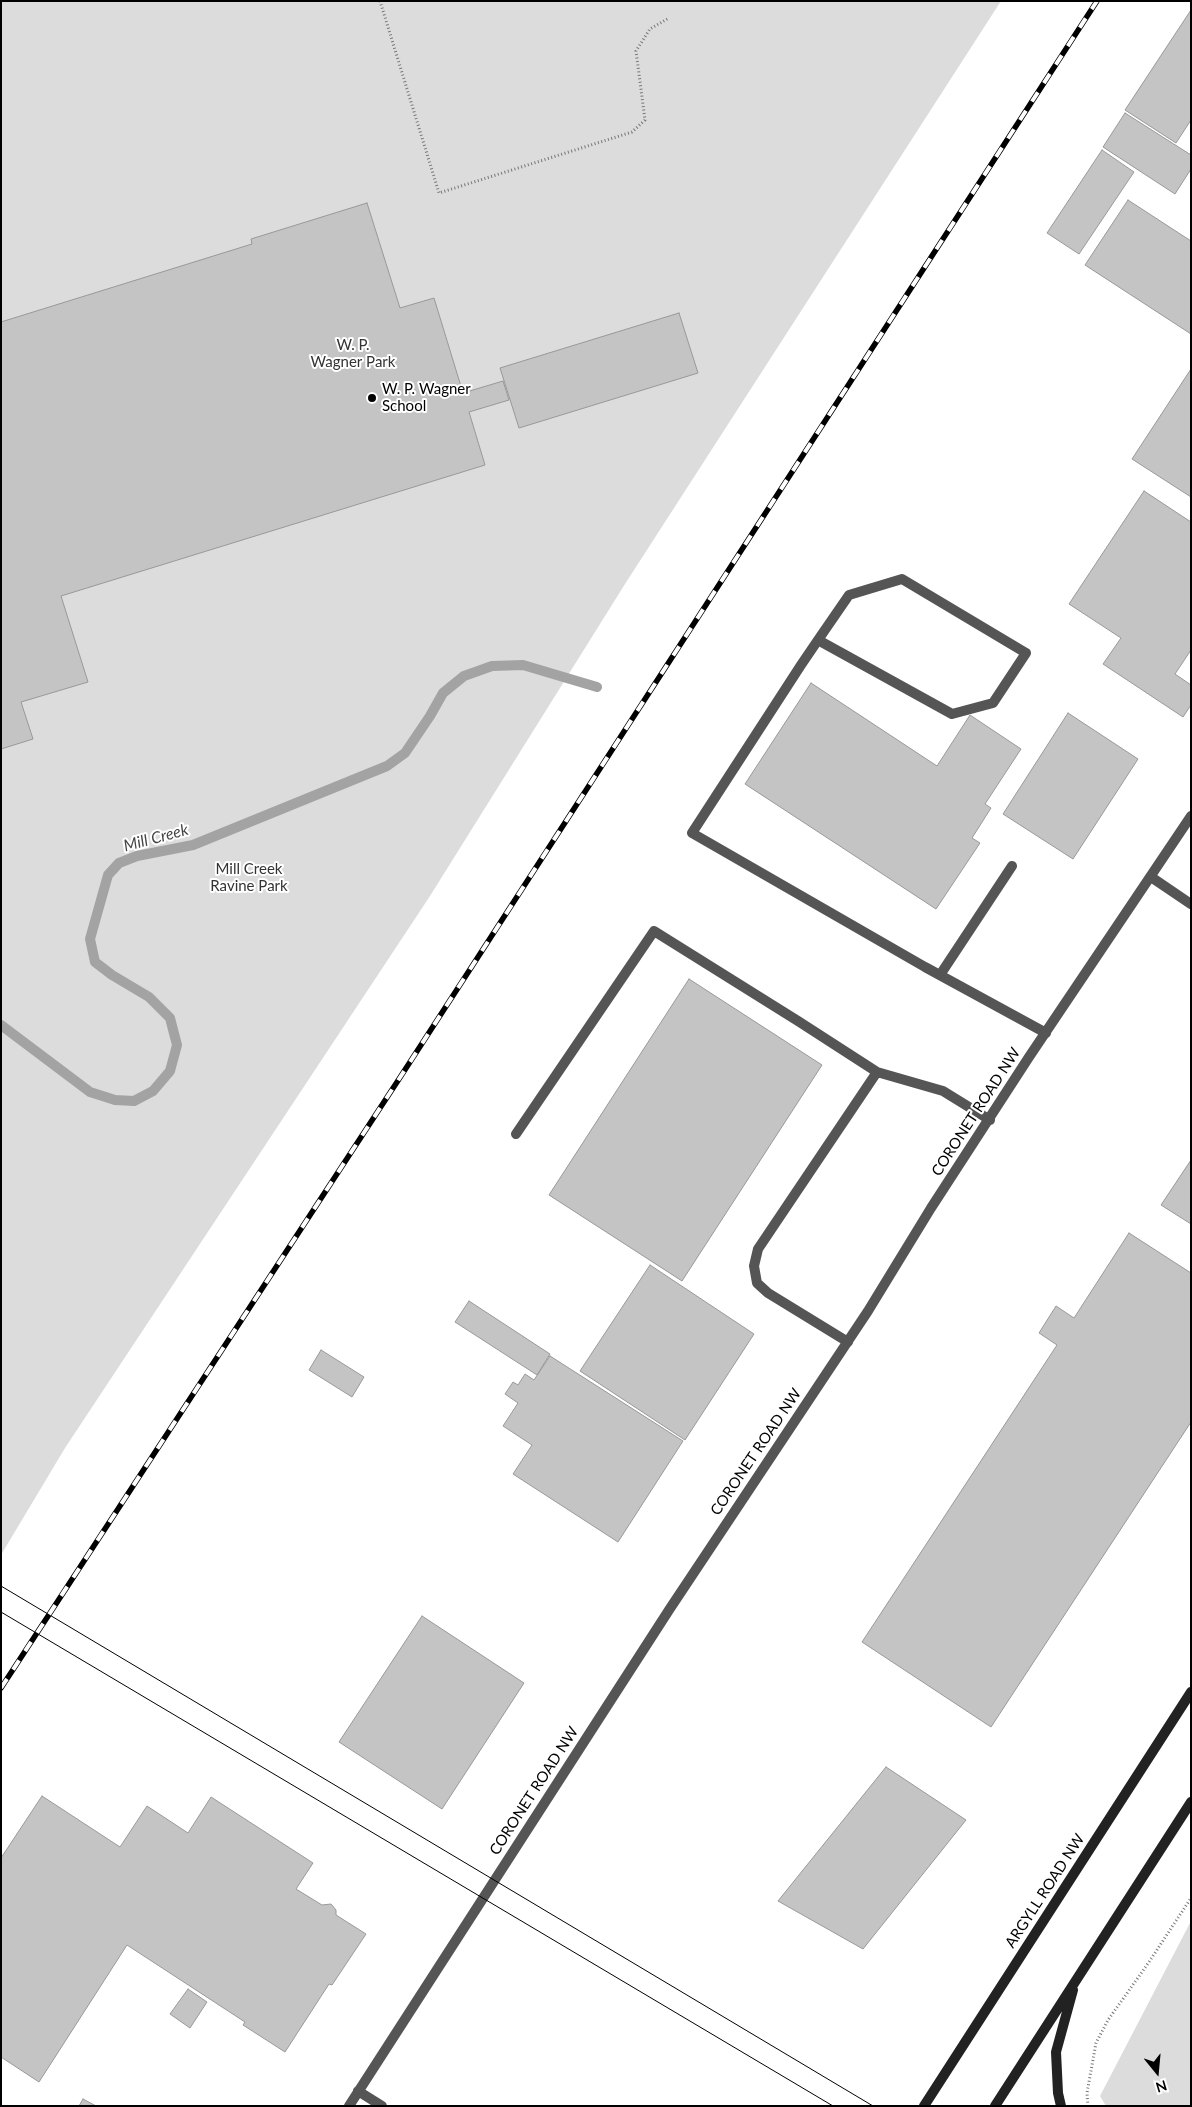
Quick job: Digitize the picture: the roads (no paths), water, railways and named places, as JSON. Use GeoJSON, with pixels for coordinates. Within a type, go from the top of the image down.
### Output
{"type":"FeatureCollection","features":[{"type":"Feature","properties":{"kind":"main road","name":"ARGYLL ROAD NW"},"geometry":{"type":"LineString","coordinates":[[928,2104],[1191,1692]]}},
{"type":"Feature","properties":{"kind":"main road"},"geometry":{"type":"LineString","coordinates":[[995,2106],[1191,1802]]}},
{"type":"Feature","properties":{"kind":"main road"},"geometry":{"type":"LineString","coordinates":[[1061,2106],[1058,2093],[1056,2052],[1077,1978]]}},
{"type":"Feature","properties":{"kind":"street"},"geometry":{"type":"LineString","coordinates":[[818,640],[952,714],[993,703],[1026,653],[902,580],[849,595],[818,640],[692,833],[990,1004],[1046,1033]]}},
{"type":"Feature","properties":{"kind":"street","name":"CORONET ROAD NW"},"geometry":{"type":"LineString","coordinates":[[349,2106],[669,1610],[848,1342],[931,1208],[1191,816]]}},
{"type":"Feature","properties":{"kind":"street"},"geometry":{"type":"LineString","coordinates":[[940,975],[1012,866]]}},
{"type":"Feature","properties":{"kind":"street"},"geometry":{"type":"LineString","coordinates":[[1151,877],[1191,904]]}},
{"type":"Feature","properties":{"kind":"street"},"geometry":{"type":"LineString","coordinates":[[516,1134],[654,931],[877,1072],[943,1091],[990,1120]]}},
{"type":"Feature","properties":{"kind":"street"},"geometry":{"type":"LineString","coordinates":[[848,1342],[768,1293],[757,1283],[754,1266],[758,1249],[877,1072]]}},
{"type":"Feature","properties":{"kind":"street"},"geometry":{"type":"LineString","coordinates":[[358,2091],[382,2106]]}},
{"type":"Feature","properties":{"kind":"waterway","name":"Mill Creek"},"geometry":{"type":"LineString","coordinates":[[1,1025],[90,1092],[115,1100],[134,1101],[153,1091],[170,1071],[177,1045],[170,1018],[149,997],[112,975],[95,962],[90,939],[108,875],[119,863],[137,856],[193,845],[387,766],[405,753],[443,693],[464,676],[492,666],[523,665],[597,687]]}},
{"type":"Feature","properties":{"kind":"tram line"},"geometry":{"type":"LineString","coordinates":[[1,1586],[873,2106]]}},
{"type":"Feature","properties":{"kind":"tram line"},"geometry":{"type":"LineString","coordinates":[[1,1612],[833,2106]]}},
{"type":"Feature","properties":{"kind":"railway"},"geometry":{"type":"LineString","coordinates":[[1,1688],[399,1079],[1097,1]]}},
{"type":"Feature","properties":{"kind":"place","name":"W. P. Wagner School"},"geometry":{"type":"Point","coordinates":[372,398]}},
{"type":"Feature","properties":{"kind":"park label","name":"W. P. Wagner Park"},"geometry":{"type":"Point","coordinates":[353,354]}},
{"type":"Feature","properties":{"kind":"park label","name":"Mill Creek Ravine Park"},"geometry":{"type":"Point","coordinates":[249,878]}}]}
